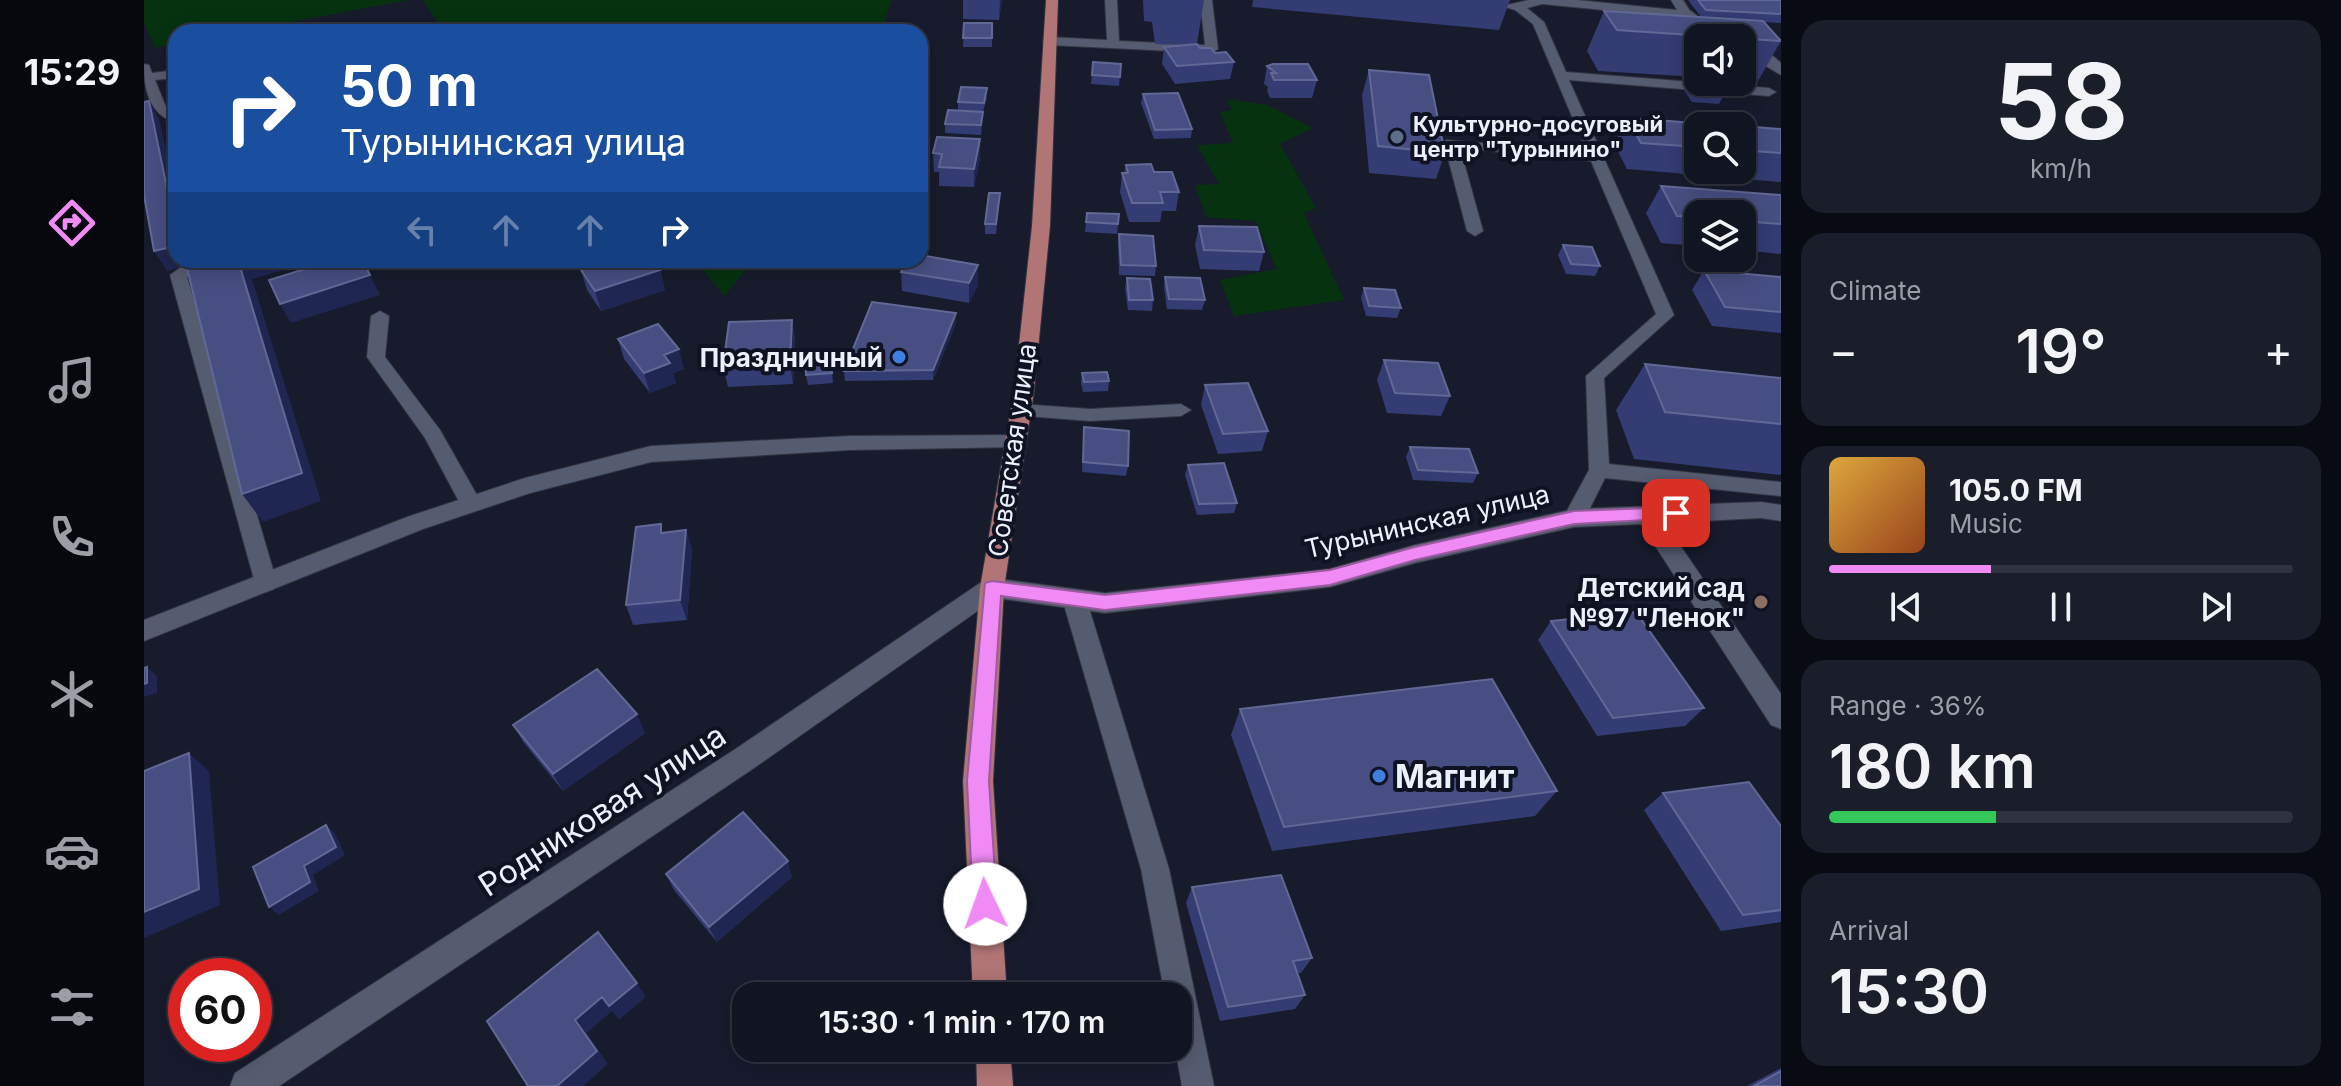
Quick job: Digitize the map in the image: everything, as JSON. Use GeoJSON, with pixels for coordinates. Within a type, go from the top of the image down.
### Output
{"type":"FeatureCollection","features":[{"type":"Feature","properties":{"kind":"main road","name":"Советская улица"},"geometry":{"type":"LineString","coordinates":[[989,982],[978,781],[992,588],[1021,410],[1041,226],[1052,0]]}},
{"type":"Feature","properties":{"kind":"main road"},"geometry":{"type":"LineString","coordinates":[[994,1062],[995,1086]]}},
{"type":"Feature","properties":{"kind":"street"},"geometry":{"type":"LineString","coordinates":[[1686,14],[1699,24]]}},
{"type":"Feature","properties":{"kind":"street"},"geometry":{"type":"LineString","coordinates":[[1756,53],[1781,71]]}},
{"type":"Feature","properties":{"kind":"street"},"geometry":{"type":"LineString","coordinates":[[144,631],[471,504],[525,486],[651,454],[850,443],[1015,442]]}},
{"type":"Feature","properties":{"kind":"street","name":"Турынинская улица"},"geometry":{"type":"LineString","coordinates":[[992,588],[1105,603],[1330,578],[1415,554],[1574,518],[1761,510],[1781,513]]}},
{"type":"Feature","properties":{"kind":"street"},"geometry":{"type":"LineString","coordinates":[[1647,514],[1781,717]]}},
{"type":"Feature","properties":{"kind":"street","name":"Родниковая улица"},"geometry":{"type":"LineString","coordinates":[[248,1086],[744,759],[992,588]]}},
{"type":"Feature","properties":{"kind":"lane"},"geometry":{"type":"LineString","coordinates":[[1111,0],[1113,43]]}},
{"type":"Feature","properties":{"kind":"lane"},"geometry":{"type":"LineString","coordinates":[[1049,41],[1212,49],[1206,0]]}},
{"type":"Feature","properties":{"kind":"lane"},"geometry":{"type":"LineString","coordinates":[[1488,4],[1518,7],[1541,0],[1686,14]]}},
{"type":"Feature","properties":{"kind":"lane"},"geometry":{"type":"LineString","coordinates":[[1634,8],[1653,0]]}},
{"type":"Feature","properties":{"kind":"lane"},"geometry":{"type":"LineString","coordinates":[[1677,0],[1686,14]]}},
{"type":"Feature","properties":{"kind":"lane"},"geometry":{"type":"LineString","coordinates":[[1518,7],[1538,22],[1665,315],[1595,376],[1599,470],[1574,518]]}},
{"type":"Feature","properties":{"kind":"lane"},"geometry":{"type":"LineString","coordinates":[[168,73],[146,72],[160,109],[168,114]]}},
{"type":"Feature","properties":{"kind":"lane"},"geometry":{"type":"LineString","coordinates":[[1561,75],[1769,92]]}},
{"type":"Feature","properties":{"kind":"lane"},"geometry":{"type":"LineString","coordinates":[[1475,231],[1451,143],[1595,157]]}},
{"type":"Feature","properties":{"kind":"lane"},"geometry":{"type":"LineString","coordinates":[[189,268],[178,275],[266,583]]}},
{"type":"Feature","properties":{"kind":"lane"},"geometry":{"type":"LineString","coordinates":[[380,316],[376,357],[433,435],[471,504]]}},
{"type":"Feature","properties":{"kind":"lane"},"geometry":{"type":"LineString","coordinates":[[1021,410],[1090,415],[1181,410]]}},
{"type":"Feature","properties":{"kind":"lane"},"geometry":{"type":"LineString","coordinates":[[1599,470],[1781,489]]}},
{"type":"Feature","properties":{"kind":"lane"},"geometry":{"type":"LineString","coordinates":[[1074,598],[1155,869],[1198,1086]]}},
{"type":"Feature","properties":{"kind":"green space"},"geometry":{"type":"Polygon","coordinates":[[[144,0],[408,0],[281,24],[168,24],[168,46],[155,48],[144,22],[144,0]]]}},
{"type":"Feature","properties":{"kind":"green space"},"geometry":{"type":"Polygon","coordinates":[[[423,0],[892,0],[884,24],[439,24],[423,0]]]}},
{"type":"Feature","properties":{"kind":"green space"},"geometry":{"type":"Polygon","coordinates":[[[1226,99],[1268,105],[1313,128],[1280,144],[1316,208],[1304,213],[1344,300],[1234,316],[1220,280],[1276,269],[1256,221],[1206,217],[1195,185],[1219,184],[1197,145],[1233,143],[1220,112],[1232,110],[1226,99]]]}},
{"type":"Feature","properties":{"kind":"green space"},"geometry":{"type":"Polygon","coordinates":[[[701,268],[748,268],[724,296],[701,268]]]}},
{"type":"Feature","properties":{"kind":"building"},"geometry":{"type":"Polygon","coordinates":[[[1698,0],[1781,0],[1781,14],[1706,10],[1698,0]]]}},
{"type":"Feature","properties":{"kind":"building"},"geometry":{"type":"Polygon","coordinates":[[[1604,11],[1763,21],[1781,41],[1756,39],[1756,24],[1684,24],[1684,34],[1617,30],[1604,11]]]}},
{"type":"Feature","properties":{"kind":"building"},"geometry":{"type":"Polygon","coordinates":[[[964,23],[992,23],[992,38],[963,38],[964,23]]]}},
{"type":"Feature","properties":{"kind":"building"},"geometry":{"type":"Polygon","coordinates":[[[1197,44],[1200,48],[1211,48],[1215,53],[1226,52],[1234,62],[1177,66],[1164,47],[1197,44]]]}},
{"type":"Feature","properties":{"kind":"building"},"geometry":{"type":"Polygon","coordinates":[[[1093,62],[1121,64],[1120,77],[1092,75],[1093,62]]]}},
{"type":"Feature","properties":{"kind":"building"},"geometry":{"type":"Polygon","coordinates":[[[1308,64],[1317,80],[1274,80],[1271,73],[1276,73],[1267,66],[1308,64]]]}},
{"type":"Feature","properties":{"kind":"building"},"geometry":{"type":"Polygon","coordinates":[[[1369,70],[1429,75],[1445,153],[1378,146],[1369,70]]]}},
{"type":"Feature","properties":{"kind":"building"},"geometry":{"type":"Polygon","coordinates":[[[961,87],[987,88],[984,103],[958,102],[961,87]]]}},
{"type":"Feature","properties":{"kind":"building"},"geometry":{"type":"Polygon","coordinates":[[[1178,93],[1192,129],[1155,130],[1143,94],[1178,93]]]}},
{"type":"Feature","properties":{"kind":"building"},"geometry":{"type":"Polygon","coordinates":[[[149,101],[168,193],[168,248],[154,251],[144,195],[144,102],[149,101]]]}},
{"type":"Feature","properties":{"kind":"building"},"geometry":{"type":"Polygon","coordinates":[[[948,110],[983,112],[981,125],[945,124],[948,110]]]}},
{"type":"Feature","properties":{"kind":"building"},"geometry":{"type":"Polygon","coordinates":[[[1627,118],[1684,122],[1684,146],[1641,143],[1627,118]]]}},
{"type":"Feature","properties":{"kind":"building"},"geometry":{"type":"Polygon","coordinates":[[[1756,127],[1781,129],[1781,153],[1756,151],[1756,127]]]}},
{"type":"Feature","properties":{"kind":"building"},"geometry":{"type":"Polygon","coordinates":[[[937,137],[980,139],[974,169],[939,167],[942,154],[933,153],[937,137]]]}},
{"type":"Feature","properties":{"kind":"building"},"geometry":{"type":"Polygon","coordinates":[[[1151,164],[1154,172],[1172,172],[1179,192],[1160,192],[1163,203],[1132,203],[1122,173],[1128,173],[1126,165],[1151,164]]]}},
{"type":"Feature","properties":{"kind":"building"},"geometry":{"type":"Polygon","coordinates":[[[1661,186],[1781,195],[1781,224],[1756,222],[1756,200],[1684,200],[1684,216],[1677,216],[1661,186]]]}},
{"type":"Feature","properties":{"kind":"building"},"geometry":{"type":"Polygon","coordinates":[[[989,193],[1000,193],[996,224],[985,224],[989,193]]]}},
{"type":"Feature","properties":{"kind":"building"},"geometry":{"type":"Polygon","coordinates":[[[1087,213],[1119,214],[1118,224],[1086,222],[1087,213]]]}},
{"type":"Feature","properties":{"kind":"building"},"geometry":{"type":"Polygon","coordinates":[[[1199,226],[1257,227],[1264,252],[1204,250],[1199,226]]]}},
{"type":"Feature","properties":{"kind":"building"},"geometry":{"type":"Polygon","coordinates":[[[1119,234],[1153,236],[1156,266],[1121,265],[1119,234]]]}},
{"type":"Feature","properties":{"kind":"building"},"geometry":{"type":"Polygon","coordinates":[[[1563,245],[1592,247],[1600,266],[1571,264],[1563,245]]]}},
{"type":"Feature","properties":{"kind":"building"},"geometry":{"type":"Polygon","coordinates":[[[928,256],[978,265],[969,283],[901,272],[903,268],[928,268],[928,256]]]}},
{"type":"Feature","properties":{"kind":"building"},"geometry":{"type":"Polygon","coordinates":[[[187,268],[240,268],[302,473],[242,494],[187,268]]]}},
{"type":"Feature","properties":{"kind":"building"},"geometry":{"type":"Polygon","coordinates":[[[308,268],[366,268],[370,275],[280,304],[269,280],[308,268]]]}},
{"type":"Feature","properties":{"kind":"building"},"geometry":{"type":"Polygon","coordinates":[[[658,268],[660,270],[595,291],[581,270],[658,268]]]}},
{"type":"Feature","properties":{"kind":"building"},"geometry":{"type":"Polygon","coordinates":[[[1705,272],[1781,277],[1781,312],[1725,307],[1705,272]]]}},
{"type":"Feature","properties":{"kind":"building"},"geometry":{"type":"Polygon","coordinates":[[[1165,277],[1200,278],[1205,300],[1169,299],[1165,277]]]}},
{"type":"Feature","properties":{"kind":"building"},"geometry":{"type":"Polygon","coordinates":[[[1127,278],[1150,279],[1153,300],[1129,300],[1127,278]]]}},
{"type":"Feature","properties":{"kind":"building"},"geometry":{"type":"Polygon","coordinates":[[[1364,288],[1395,290],[1401,308],[1369,306],[1364,288]]]}},
{"type":"Feature","properties":{"kind":"building","name":"Праздничный"},"geometry":{"type":"Polygon","coordinates":[[[872,302],[956,313],[933,370],[844,371],[872,302]]]}},
{"type":"Feature","properties":{"kind":"building"},"geometry":{"type":"Polygon","coordinates":[[[792,320],[790,364],[723,367],[729,322],[792,320]]]}},
{"type":"Feature","properties":{"kind":"building"},"geometry":{"type":"Polygon","coordinates":[[[658,324],[679,349],[664,355],[670,363],[644,373],[618,339],[658,324]]]}},
{"type":"Feature","properties":{"kind":"building"},"geometry":{"type":"Polygon","coordinates":[[[830,350],[832,373],[806,375],[805,352],[830,350]]]}},
{"type":"Feature","properties":{"kind":"building"},"geometry":{"type":"Polygon","coordinates":[[[1384,360],[1438,363],[1450,396],[1395,393],[1384,360]]]}},
{"type":"Feature","properties":{"kind":"building"},"geometry":{"type":"Polygon","coordinates":[[[1645,364],[1781,378],[1781,424],[1665,412],[1645,364]]]}},
{"type":"Feature","properties":{"kind":"building"},"geometry":{"type":"Polygon","coordinates":[[[1107,372],[1109,381],[1084,382],[1082,373],[1107,372]]]}},
{"type":"Feature","properties":{"kind":"building"},"geometry":{"type":"Polygon","coordinates":[[[1248,383],[1268,431],[1223,434],[1205,385],[1248,383]]]}},
{"type":"Feature","properties":{"kind":"building"},"geometry":{"type":"Polygon","coordinates":[[[1084,427],[1129,431],[1128,466],[1083,462],[1084,427]]]}},
{"type":"Feature","properties":{"kind":"building"},"geometry":{"type":"Polygon","coordinates":[[[1410,447],[1469,449],[1478,473],[1418,470],[1410,447]]]}},
{"type":"Feature","properties":{"kind":"building"},"geometry":{"type":"Polygon","coordinates":[[[1224,463],[1237,503],[1199,504],[1188,465],[1224,463]]]}},
{"type":"Feature","properties":{"kind":"building"},"geometry":{"type":"Polygon","coordinates":[[[661,524],[661,533],[686,530],[680,600],[626,605],[636,527],[661,524]]]}},
{"type":"Feature","properties":{"kind":"building"},"geometry":{"type":"Polygon","coordinates":[[[1636,612],[1704,708],[1613,718],[1551,621],[1636,612]]]}},
{"type":"Feature","properties":{"kind":"building"},"geometry":{"type":"Polygon","coordinates":[[[147,667],[147,683],[144,684],[144,668],[147,667]]]}},
{"type":"Feature","properties":{"kind":"building"},"geometry":{"type":"Polygon","coordinates":[[[597,669],[637,714],[553,774],[513,725],[597,669]]]}},
{"type":"Feature","properties":{"kind":"building","name":"Магнит"},"geometry":{"type":"Polygon","coordinates":[[[1492,679],[1557,791],[1284,827],[1240,709],[1492,679]]]}},
{"type":"Feature","properties":{"kind":"building"},"geometry":{"type":"Polygon","coordinates":[[[189,753],[199,889],[144,912],[144,771],[189,753]]]}},
{"type":"Feature","properties":{"kind":"building"},"geometry":{"type":"Polygon","coordinates":[[[1749,782],[1781,826],[1781,910],[1743,915],[1663,793],[1749,782]]]}},
{"type":"Feature","properties":{"kind":"building"},"geometry":{"type":"Polygon","coordinates":[[[743,812],[788,861],[709,927],[666,874],[743,812]]]}},
{"type":"Feature","properties":{"kind":"building"},"geometry":{"type":"Polygon","coordinates":[[[326,825],[336,847],[304,866],[310,882],[269,907],[253,867],[326,825]]]}},
{"type":"Feature","properties":{"kind":"building"},"geometry":{"type":"Polygon","coordinates":[[[1281,875],[1312,958],[1293,961],[1305,995],[1228,1007],[1192,887],[1281,875]]]}},
{"type":"Feature","properties":{"kind":"building"},"geometry":{"type":"Polygon","coordinates":[[[598,932],[637,983],[609,1006],[602,997],[575,1020],[597,1051],[557,1086],[528,1086],[487,1021],[598,932]]]}},
{"type":"Feature","properties":{"kind":"building"},"geometry":{"type":"Polygon","coordinates":[[[1781,1071],[1781,1086],[1754,1086],[1781,1071]]]}},
{"type":"Feature","properties":{"kind":"place","name":"Культурно-досуговый центр \"Турынино\""},"geometry":{"type":"Point","coordinates":[1397,137]}},
{"type":"Feature","properties":{"kind":"place","name":"Праздничный"},"geometry":{"type":"Point","coordinates":[899,357]}},
{"type":"Feature","properties":{"kind":"place","name":"Детский сад №97 \"Ленок\""},"geometry":{"type":"Point","coordinates":[1761,602]}},
{"type":"Feature","properties":{"kind":"place","name":"Магнит"},"geometry":{"type":"Point","coordinates":[1379,776]}},
{"type":"Feature","properties":{"kind":"route"},"geometry":{"type":"LineString","coordinates":[[985,904],[978,781],[992,588],[1105,603],[1124,601],[1330,578],[1415,554],[1574,518],[1676,513]]}}]}
